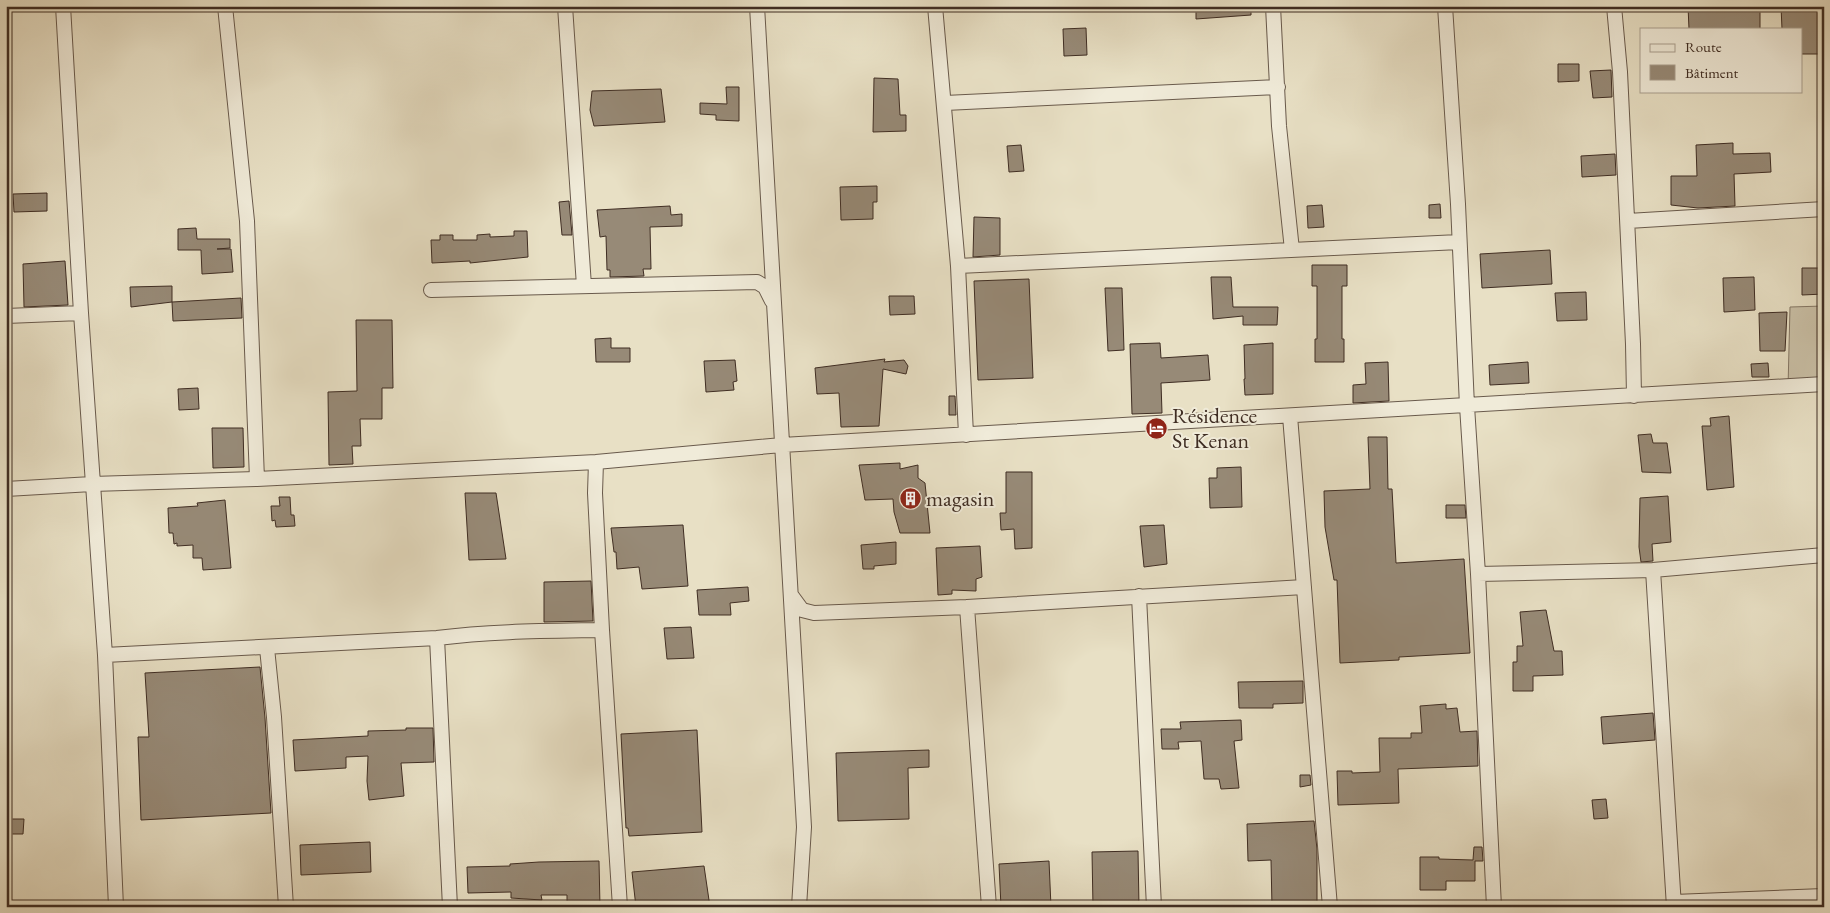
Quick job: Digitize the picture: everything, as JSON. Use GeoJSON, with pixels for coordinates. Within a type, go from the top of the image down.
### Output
{"type":"FeatureCollection","features":[{"type":"Feature","properties":{"kind":"street"},"geometry":{"type":"LineString","coordinates":[[63,6],[92,484],[105,655],[116,907]]}},
{"type":"Feature","properties":{"kind":"street"},"geometry":{"type":"LineString","coordinates":[[225,6],[247,221],[257,479]]}},
{"type":"Feature","properties":{"kind":"street"},"geometry":{"type":"LineString","coordinates":[[565,6],[584,286]]}},
{"type":"Feature","properties":{"kind":"street"},"geometry":{"type":"LineString","coordinates":[[757,6],[804,827],[799,907]]}},
{"type":"Feature","properties":{"kind":"street"},"geometry":{"type":"LineString","coordinates":[[935,6],[958,266],[966,434]]}},
{"type":"Feature","properties":{"kind":"street"},"geometry":{"type":"LineString","coordinates":[[1273,6],[1279,126],[1292,250]]}},
{"type":"Feature","properties":{"kind":"street"},"geometry":{"type":"LineString","coordinates":[[1445,6],[1478,574],[1494,907],[1484,907]]}},
{"type":"Feature","properties":{"kind":"street"},"geometry":{"type":"LineString","coordinates":[[1614,6],[1620,72],[1628,221],[1634,396]]}},
{"type":"Feature","properties":{"kind":"street"},"geometry":{"type":"LineString","coordinates":[[945,103],[1278,87]]}},
{"type":"Feature","properties":{"kind":"street"},"geometry":{"type":"LineString","coordinates":[[1628,221],[1824,209]]}},
{"type":"Feature","properties":{"kind":"street"},"geometry":{"type":"LineString","coordinates":[[958,266],[1459,242]]}},
{"type":"Feature","properties":{"kind":"street"},"geometry":{"type":"LineString","coordinates":[[431,290],[757,282],[765,287],[774,306]]}},
{"type":"Feature","properties":{"kind":"street"},"geometry":{"type":"LineString","coordinates":[[6,316],[81,313]]}},
{"type":"Feature","properties":{"kind":"street"},"geometry":{"type":"LineString","coordinates":[[6,489],[596,462],[782,445],[1824,384]]}},
{"type":"Feature","properties":{"kind":"street"},"geometry":{"type":"LineString","coordinates":[[1290,416],[1330,907]]}},
{"type":"Feature","properties":{"kind":"street"},"geometry":{"type":"LineString","coordinates":[[596,462],[595,493],[602,630],[620,907]]}},
{"type":"Feature","properties":{"kind":"street"},"geometry":{"type":"LineString","coordinates":[[1478,574],[1653,570],[1824,555]]}},
{"type":"Feature","properties":{"kind":"street"},"geometry":{"type":"LineString","coordinates":[[1653,570],[1674,904],[1824,896]]}},
{"type":"Feature","properties":{"kind":"street"},"geometry":{"type":"LineString","coordinates":[[791,594],[802,610],[814,613],[967,608],[1304,587]]}},
{"type":"Feature","properties":{"kind":"street"},"geometry":{"type":"LineString","coordinates":[[1139,596],[1154,907]]}},
{"type":"Feature","properties":{"kind":"street"},"geometry":{"type":"LineString","coordinates":[[967,608],[989,907]]}},
{"type":"Feature","properties":{"kind":"street"},"geometry":{"type":"LineString","coordinates":[[105,655],[267,648],[437,638],[464,634],[602,630]]}},
{"type":"Feature","properties":{"kind":"street"},"geometry":{"type":"LineString","coordinates":[[437,638],[450,907]]}},
{"type":"Feature","properties":{"kind":"street"},"geometry":{"type":"LineString","coordinates":[[267,648],[274,717],[286,907]]}},
{"type":"Feature","properties":{"kind":"shaded area"},"geometry":{"type":"Polygon","coordinates":[[[1824,306],[1824,387],[1788,388],[1790,307],[1824,306]]]}},
{"type":"Feature","properties":{"kind":"building"},"geometry":{"type":"Polygon","coordinates":[[[1196,6],[1251,6],[1251,15],[1196,19],[1196,6]]]}},
{"type":"Feature","properties":{"kind":"building"},"geometry":{"type":"Polygon","coordinates":[[[1688,6],[1760,6],[1760,28],[1689,28],[1688,6]]]}},
{"type":"Feature","properties":{"kind":"building"},"geometry":{"type":"Polygon","coordinates":[[[1781,6],[1824,6],[1824,54],[1802,54],[1802,28],[1782,28],[1781,6]]]}},
{"type":"Feature","properties":{"kind":"building"},"geometry":{"type":"Polygon","coordinates":[[[1086,28],[1087,55],[1064,56],[1063,29],[1086,28]]]}},
{"type":"Feature","properties":{"kind":"building"},"geometry":{"type":"Polygon","coordinates":[[[1558,64],[1579,64],[1579,81],[1558,82],[1558,64]]]}},
{"type":"Feature","properties":{"kind":"building"},"geometry":{"type":"Polygon","coordinates":[[[1611,70],[1612,97],[1593,98],[1590,71],[1611,70]]]}},
{"type":"Feature","properties":{"kind":"building"},"geometry":{"type":"Polygon","coordinates":[[[874,78],[898,79],[900,115],[906,115],[906,131],[873,132],[874,78]]]}},
{"type":"Feature","properties":{"kind":"building"},"geometry":{"type":"Polygon","coordinates":[[[726,87],[739,87],[739,121],[716,120],[716,115],[700,114],[700,103],[727,104],[726,87]]]}},
{"type":"Feature","properties":{"kind":"building"},"geometry":{"type":"Polygon","coordinates":[[[661,89],[665,122],[594,126],[590,110],[592,91],[661,89]]]}},
{"type":"Feature","properties":{"kind":"building"},"geometry":{"type":"Polygon","coordinates":[[[1733,143],[1733,154],[1770,153],[1771,172],[1734,174],[1735,206],[1698,208],[1671,205],[1671,176],[1697,176],[1696,145],[1733,143]]]}},
{"type":"Feature","properties":{"kind":"building"},"geometry":{"type":"Polygon","coordinates":[[[1021,145],[1024,171],[1009,172],[1007,146],[1021,145]]]}},
{"type":"Feature","properties":{"kind":"building"},"geometry":{"type":"Polygon","coordinates":[[[1615,154],[1616,175],[1582,177],[1581,156],[1615,154]]]}},
{"type":"Feature","properties":{"kind":"building"},"geometry":{"type":"Polygon","coordinates":[[[877,186],[877,202],[873,202],[873,219],[841,220],[840,187],[877,186]]]}},
{"type":"Feature","properties":{"kind":"building"},"geometry":{"type":"Polygon","coordinates":[[[47,193],[47,211],[14,212],[13,194],[47,193]]]}},
{"type":"Feature","properties":{"kind":"building"},"geometry":{"type":"Polygon","coordinates":[[[569,201],[572,235],[562,235],[559,202],[569,201]]]}},
{"type":"Feature","properties":{"kind":"building"},"geometry":{"type":"Polygon","coordinates":[[[1440,204],[1441,218],[1429,218],[1429,205],[1440,204]]]}},
{"type":"Feature","properties":{"kind":"building"},"geometry":{"type":"Polygon","coordinates":[[[1322,205],[1324,227],[1308,228],[1307,206],[1322,205]]]}},
{"type":"Feature","properties":{"kind":"building"},"geometry":{"type":"Polygon","coordinates":[[[670,206],[671,215],[682,214],[682,226],[650,227],[651,269],[643,269],[644,276],[610,277],[610,270],[607,270],[606,236],[600,237],[597,210],[670,206]]]}},
{"type":"Feature","properties":{"kind":"building"},"geometry":{"type":"Polygon","coordinates":[[[974,217],[1000,218],[1000,255],[973,257],[974,217]]]}},
{"type":"Feature","properties":{"kind":"building"},"geometry":{"type":"Polygon","coordinates":[[[196,228],[197,239],[230,239],[230,248],[217,249],[231,249],[233,272],[202,274],[201,250],[178,250],[178,229],[196,228]]]}},
{"type":"Feature","properties":{"kind":"building"},"geometry":{"type":"Polygon","coordinates":[[[514,231],[527,231],[528,257],[470,263],[470,261],[432,263],[431,240],[440,240],[440,235],[453,235],[453,240],[477,240],[477,235],[490,234],[490,237],[514,236],[514,231]]]}},
{"type":"Feature","properties":{"kind":"building"},"geometry":{"type":"Polygon","coordinates":[[[1550,250],[1552,284],[1482,288],[1480,254],[1550,250]]]}},
{"type":"Feature","properties":{"kind":"building"},"geometry":{"type":"Polygon","coordinates":[[[65,261],[68,305],[24,307],[23,264],[65,261]]]}},
{"type":"Feature","properties":{"kind":"building"},"geometry":{"type":"Polygon","coordinates":[[[1312,265],[1347,265],[1347,286],[1342,286],[1344,362],[1315,362],[1317,286],[1312,286],[1312,265]]]}},
{"type":"Feature","properties":{"kind":"building"},"geometry":{"type":"Polygon","coordinates":[[[1802,268],[1824,268],[1824,294],[1802,295],[1802,268]]]}},
{"type":"Feature","properties":{"kind":"building"},"geometry":{"type":"Polygon","coordinates":[[[1211,277],[1231,277],[1233,307],[1278,307],[1277,325],[1243,325],[1243,316],[1213,319],[1211,277]]]}},
{"type":"Feature","properties":{"kind":"building"},"geometry":{"type":"Polygon","coordinates":[[[1754,277],[1755,310],[1724,312],[1723,278],[1754,277]]]}},
{"type":"Feature","properties":{"kind":"building"},"geometry":{"type":"Polygon","coordinates":[[[1029,279],[1033,378],[978,380],[974,281],[1029,279]]]}},
{"type":"Feature","properties":{"kind":"building"},"geometry":{"type":"Polygon","coordinates":[[[172,286],[172,302],[131,307],[130,287],[172,286]]]}},
{"type":"Feature","properties":{"kind":"building"},"geometry":{"type":"Polygon","coordinates":[[[1105,288],[1122,288],[1124,350],[1108,351],[1105,288]]]}},
{"type":"Feature","properties":{"kind":"building"},"geometry":{"type":"Polygon","coordinates":[[[1586,292],[1587,320],[1557,321],[1555,293],[1586,292]]]}},
{"type":"Feature","properties":{"kind":"building"},"geometry":{"type":"Polygon","coordinates":[[[889,296],[914,296],[915,314],[890,315],[889,296]]]}},
{"type":"Feature","properties":{"kind":"building"},"geometry":{"type":"Polygon","coordinates":[[[241,298],[242,318],[173,321],[172,302],[241,298]]]}},
{"type":"Feature","properties":{"kind":"building"},"geometry":{"type":"Polygon","coordinates":[[[1787,312],[1785,351],[1760,351],[1759,313],[1787,312]]]}},
{"type":"Feature","properties":{"kind":"building"},"geometry":{"type":"Polygon","coordinates":[[[356,320],[392,320],[393,388],[382,388],[382,419],[360,419],[361,446],[352,446],[353,464],[329,465],[328,392],[357,391],[356,320]]]}},
{"type":"Feature","properties":{"kind":"building"},"geometry":{"type":"Polygon","coordinates":[[[611,338],[611,348],[630,348],[630,362],[596,362],[595,339],[611,338]]]}},
{"type":"Feature","properties":{"kind":"building"},"geometry":{"type":"Polygon","coordinates":[[[1160,343],[1161,358],[1208,355],[1210,380],[1161,383],[1162,413],[1132,414],[1130,344],[1160,343]]]}},
{"type":"Feature","properties":{"kind":"building"},"geometry":{"type":"Polygon","coordinates":[[[1273,343],[1273,394],[1245,395],[1244,345],[1273,343]]]}},
{"type":"Feature","properties":{"kind":"building"},"geometry":{"type":"Polygon","coordinates":[[[885,359],[884,362],[904,360],[908,366],[906,374],[883,369],[879,426],[841,427],[839,393],[817,394],[815,368],[885,359]]]}},
{"type":"Feature","properties":{"kind":"building"},"geometry":{"type":"Polygon","coordinates":[[[735,360],[737,381],[733,382],[734,390],[706,392],[704,361],[735,360]]]}},
{"type":"Feature","properties":{"kind":"building"},"geometry":{"type":"Polygon","coordinates":[[[1388,362],[1389,401],[1353,403],[1353,385],[1366,384],[1365,363],[1388,362]]]}},
{"type":"Feature","properties":{"kind":"building"},"geometry":{"type":"Polygon","coordinates":[[[1528,362],[1529,383],[1490,385],[1489,365],[1528,362]]]}},
{"type":"Feature","properties":{"kind":"building"},"geometry":{"type":"Polygon","coordinates":[[[1768,363],[1769,377],[1752,377],[1751,364],[1768,363]]]}},
{"type":"Feature","properties":{"kind":"building"},"geometry":{"type":"Polygon","coordinates":[[[198,388],[199,409],[179,410],[178,389],[198,388]]]}},
{"type":"Feature","properties":{"kind":"building"},"geometry":{"type":"Polygon","coordinates":[[[949,396],[955,396],[956,415],[949,415],[949,396]]]}},
{"type":"Feature","properties":{"kind":"building"},"geometry":{"type":"Polygon","coordinates":[[[1729,416],[1734,487],[1707,490],[1702,426],[1711,426],[1710,418],[1729,416]]]}},
{"type":"Feature","properties":{"kind":"building"},"geometry":{"type":"Polygon","coordinates":[[[212,428],[243,428],[244,467],[213,468],[212,428]]]}},
{"type":"Feature","properties":{"kind":"building"},"geometry":{"type":"Polygon","coordinates":[[[1651,434],[1653,443],[1667,443],[1671,473],[1642,472],[1638,435],[1651,434]]]}},
{"type":"Feature","properties":{"kind":"building"},"geometry":{"type":"Polygon","coordinates":[[[1368,437],[1387,437],[1388,489],[1392,489],[1396,563],[1464,559],[1470,653],[1399,657],[1399,660],[1340,663],[1337,580],[1334,580],[1325,527],[1324,491],[1370,489],[1368,437]]]}},
{"type":"Feature","properties":{"kind":"building","name":"magasin"},"geometry":{"type":"Polygon","coordinates":[[[900,463],[900,469],[918,465],[918,478],[925,483],[930,533],[900,533],[894,512],[893,499],[865,500],[859,465],[900,463]]]}},
{"type":"Feature","properties":{"kind":"building"},"geometry":{"type":"Polygon","coordinates":[[[1241,467],[1242,507],[1210,508],[1209,478],[1217,478],[1217,468],[1241,467]]]}},
{"type":"Feature","properties":{"kind":"building"},"geometry":{"type":"Polygon","coordinates":[[[1006,472],[1032,472],[1032,548],[1015,549],[1014,529],[1001,530],[1000,513],[1006,513],[1006,472]]]}},
{"type":"Feature","properties":{"kind":"building"},"geometry":{"type":"Polygon","coordinates":[[[465,493],[496,493],[506,559],[469,560],[465,493]]]}},
{"type":"Feature","properties":{"kind":"building"},"geometry":{"type":"Polygon","coordinates":[[[1668,496],[1671,542],[1652,544],[1653,561],[1641,562],[1639,547],[1640,498],[1668,496]]]}},
{"type":"Feature","properties":{"kind":"building"},"geometry":{"type":"Polygon","coordinates":[[[279,497],[290,497],[291,515],[294,515],[295,526],[276,527],[275,520],[272,521],[271,506],[280,506],[279,497]]]}},
{"type":"Feature","properties":{"kind":"building"},"geometry":{"type":"Polygon","coordinates":[[[225,500],[231,568],[203,570],[202,558],[193,558],[193,545],[177,546],[177,543],[174,544],[173,533],[169,533],[168,508],[198,506],[197,503],[225,500]]]}},
{"type":"Feature","properties":{"kind":"building"},"geometry":{"type":"Polygon","coordinates":[[[1446,505],[1465,505],[1466,518],[1446,518],[1446,505]]]}},
{"type":"Feature","properties":{"kind":"building"},"geometry":{"type":"Polygon","coordinates":[[[683,525],[688,586],[642,589],[639,567],[617,569],[611,528],[683,525]]]}},
{"type":"Feature","properties":{"kind":"building"},"geometry":{"type":"Polygon","coordinates":[[[1164,525],[1167,564],[1144,567],[1140,526],[1164,525]]]}},
{"type":"Feature","properties":{"kind":"building"},"geometry":{"type":"Polygon","coordinates":[[[896,542],[896,564],[874,566],[874,569],[863,569],[861,545],[896,542]]]}},
{"type":"Feature","properties":{"kind":"building"},"geometry":{"type":"Polygon","coordinates":[[[980,546],[982,577],[976,579],[976,591],[952,590],[952,594],[938,595],[936,548],[980,546]]]}},
{"type":"Feature","properties":{"kind":"building"},"geometry":{"type":"Polygon","coordinates":[[[591,581],[593,621],[544,622],[544,582],[591,581]]]}},
{"type":"Feature","properties":{"kind":"building"},"geometry":{"type":"Polygon","coordinates":[[[748,587],[749,601],[730,603],[731,615],[699,615],[697,590],[748,587]]]}},
{"type":"Feature","properties":{"kind":"building"},"geometry":{"type":"Polygon","coordinates":[[[1546,610],[1554,651],[1562,651],[1563,675],[1533,676],[1533,691],[1513,691],[1513,662],[1517,662],[1517,646],[1523,646],[1520,612],[1546,610]]]}},
{"type":"Feature","properties":{"kind":"building"},"geometry":{"type":"Polygon","coordinates":[[[691,627],[694,658],[667,659],[664,628],[691,627]]]}},
{"type":"Feature","properties":{"kind":"building"},"geometry":{"type":"Polygon","coordinates":[[[260,667],[271,813],[141,820],[138,737],[149,737],[145,673],[260,667]]]}},
{"type":"Feature","properties":{"kind":"building"},"geometry":{"type":"Polygon","coordinates":[[[1303,681],[1303,703],[1273,704],[1273,708],[1239,708],[1238,682],[1303,681]]]}},
{"type":"Feature","properties":{"kind":"building"},"geometry":{"type":"Polygon","coordinates":[[[1446,704],[1446,709],[1457,708],[1460,732],[1477,731],[1478,766],[1398,769],[1399,803],[1338,805],[1337,771],[1352,771],[1352,773],[1380,772],[1379,738],[1411,738],[1411,733],[1422,733],[1420,706],[1446,704]]]}},
{"type":"Feature","properties":{"kind":"building"},"geometry":{"type":"Polygon","coordinates":[[[1653,713],[1655,740],[1603,744],[1601,717],[1653,713]]]}},
{"type":"Feature","properties":{"kind":"building"},"geometry":{"type":"Polygon","coordinates":[[[1241,720],[1242,740],[1234,741],[1239,788],[1221,789],[1219,779],[1204,779],[1201,741],[1178,742],[1179,749],[1162,749],[1161,729],[1181,729],[1180,722],[1241,720]]]}},
{"type":"Feature","properties":{"kind":"building"},"geometry":{"type":"Polygon","coordinates":[[[406,728],[433,728],[434,762],[401,763],[404,796],[369,800],[367,781],[368,756],[346,757],[346,768],[295,771],[293,740],[368,736],[368,731],[406,730],[406,728]]]}},
{"type":"Feature","properties":{"kind":"building"},"geometry":{"type":"Polygon","coordinates":[[[697,730],[702,832],[629,836],[628,828],[626,828],[621,734],[697,730]]]}},
{"type":"Feature","properties":{"kind":"building"},"geometry":{"type":"Polygon","coordinates":[[[929,750],[929,767],[908,768],[909,819],[838,821],[836,753],[929,750]]]}},
{"type":"Feature","properties":{"kind":"building"},"geometry":{"type":"Polygon","coordinates":[[[1300,775],[1310,775],[1311,785],[1300,787],[1300,775]]]}},
{"type":"Feature","properties":{"kind":"building"},"geometry":{"type":"Polygon","coordinates":[[[1606,799],[1608,818],[1594,819],[1592,800],[1606,799]]]}},
{"type":"Feature","properties":{"kind":"building"},"geometry":{"type":"Polygon","coordinates":[[[10,819],[24,819],[23,834],[10,834],[10,819]]]}},
{"type":"Feature","properties":{"kind":"building"},"geometry":{"type":"Polygon","coordinates":[[[1314,821],[1317,849],[1317,907],[1272,907],[1271,860],[1248,861],[1247,824],[1314,821]]]}},
{"type":"Feature","properties":{"kind":"building"},"geometry":{"type":"Polygon","coordinates":[[[370,842],[371,872],[301,875],[300,845],[370,842]]]}},
{"type":"Feature","properties":{"kind":"building"},"geometry":{"type":"Polygon","coordinates":[[[1474,847],[1482,847],[1483,861],[1475,861],[1475,881],[1446,881],[1446,890],[1420,890],[1420,857],[1473,860],[1474,847]]]}},
{"type":"Feature","properties":{"kind":"building"},"geometry":{"type":"Polygon","coordinates":[[[1138,851],[1139,907],[1093,907],[1092,852],[1138,851]]]}},
{"type":"Feature","properties":{"kind":"building"},"geometry":{"type":"Polygon","coordinates":[[[599,861],[600,907],[567,907],[567,895],[541,895],[542,900],[511,898],[511,892],[468,893],[467,867],[510,866],[510,864],[539,862],[599,861]]]}},
{"type":"Feature","properties":{"kind":"building"},"geometry":{"type":"Polygon","coordinates":[[[1049,861],[1051,907],[1001,907],[999,864],[1049,861]]]}},
{"type":"Feature","properties":{"kind":"building"},"geometry":{"type":"Polygon","coordinates":[[[704,866],[710,907],[636,907],[632,872],[704,866]]]}},
{"type":"Feature","properties":{"kind":"place","name":"Résidence St Kenan"},"geometry":{"type":"Point","coordinates":[1156,428]}},
{"type":"Feature","properties":{"kind":"place","name":"magasin"},"geometry":{"type":"Point","coordinates":[910,498]}}]}
